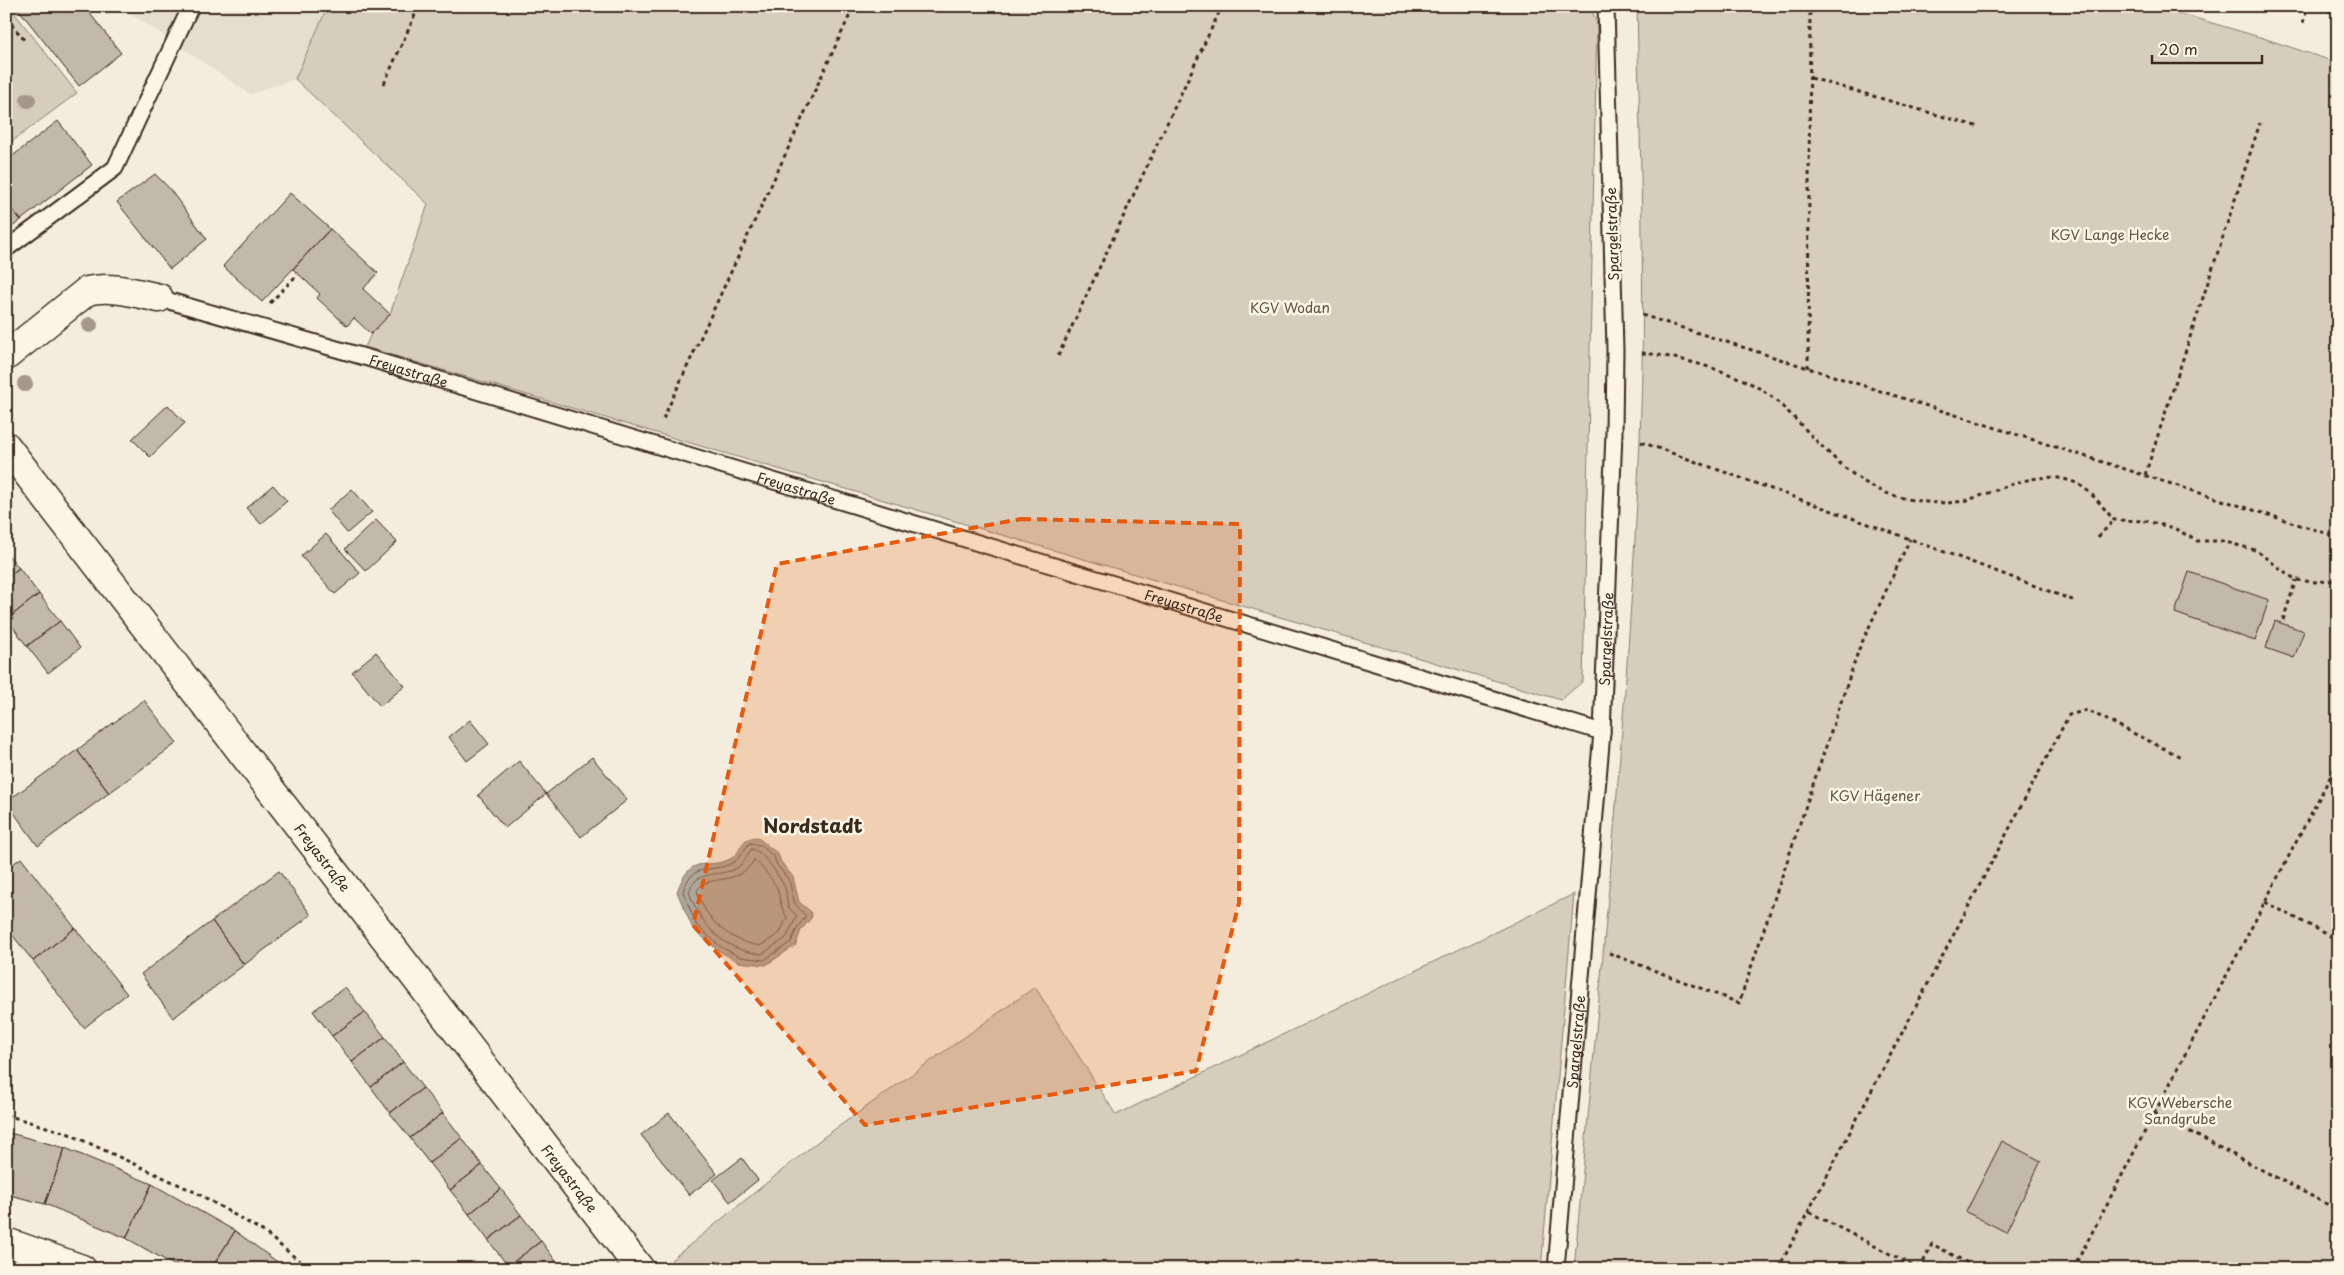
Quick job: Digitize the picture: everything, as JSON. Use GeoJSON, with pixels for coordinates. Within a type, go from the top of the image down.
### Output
{"type":"FeatureCollection","features":[{"type":"Feature","properties":{"kind":"street","name":"Freyastraße"},"geometry":{"type":"LineString","coordinates":[[6,356],[87,291],[94,289],[125,291],[159,298]]}},
{"type":"Feature","properties":{"kind":"street","name":"Freyastraße"},"geometry":{"type":"LineString","coordinates":[[6,446],[640,1269]]}},
{"type":"Feature","properties":{"kind":"street"},"geometry":{"type":"LineString","coordinates":[[6,1242],[82,1269]]}},
{"type":"Feature","properties":{"kind":"lane"},"geometry":{"type":"LineString","coordinates":[[6,249],[115,168],[190,6]]}},
{"type":"Feature","properties":{"kind":"lane","name":"Spargelstraße"},"geometry":{"type":"LineString","coordinates":[[1556,1269],[1602,732],[1614,433],[1615,350],[1606,6]]}},
{"type":"Feature","properties":{"kind":"lane","name":"Freyastraße"},"geometry":{"type":"LineString","coordinates":[[159,298],[368,358],[1602,732]]}},
{"type":"Feature","properties":{"kind":"path"},"geometry":{"type":"LineString","coordinates":[[384,84],[420,6]]}},
{"type":"Feature","properties":{"kind":"path"},"geometry":{"type":"LineString","coordinates":[[651,444],[854,6]]}},
{"type":"Feature","properties":{"kind":"path"},"geometry":{"type":"LineString","coordinates":[[1058,356],[1222,6]]}},
{"type":"Feature","properties":{"kind":"path"},"geometry":{"type":"LineString","coordinates":[[1808,368],[1810,6]]}},
{"type":"Feature","properties":{"kind":"path"},"geometry":{"type":"LineString","coordinates":[[2303,24],[2306,6],[2338,13]]}},
{"type":"Feature","properties":{"kind":"path"},"geometry":{"type":"LineString","coordinates":[[6,18],[26,42]]}},
{"type":"Feature","properties":{"kind":"path"},"geometry":{"type":"LineString","coordinates":[[1811,78],[1979,127]]}},
{"type":"Feature","properties":{"kind":"path"},"geometry":{"type":"LineString","coordinates":[[2145,475],[2260,123]]}},
{"type":"Feature","properties":{"kind":"path"},"geometry":{"type":"LineString","coordinates":[[266,308],[298,274]]}},
{"type":"Feature","properties":{"kind":"path"},"geometry":{"type":"LineString","coordinates":[[1614,308],[1642,315],[2338,537]]}},
{"type":"Feature","properties":{"kind":"path"},"geometry":{"type":"LineString","coordinates":[[1615,350],[1657,354],[1738,378],[1771,396],[1810,432],[1841,465],[1868,486],[1898,497],[1933,503],[1962,501],[2028,479],[2052,477],[2077,484],[2094,498],[2114,520],[2146,521],[2174,528],[2197,541],[2222,541],[2255,550],[2296,580],[2315,582],[2338,580]]}},
{"type":"Feature","properties":{"kind":"path"},"geometry":{"type":"LineString","coordinates":[[1614,433],[1910,539],[2075,601]]}},
{"type":"Feature","properties":{"kind":"path"},"geometry":{"type":"LineString","coordinates":[[2098,537],[2114,520]]}},
{"type":"Feature","properties":{"kind":"path"},"geometry":{"type":"LineString","coordinates":[[1583,943],[1739,1003],[1859,650],[1910,539]]}},
{"type":"Feature","properties":{"kind":"path"},"geometry":{"type":"LineString","coordinates":[[2283,620],[2296,580]]}},
{"type":"Feature","properties":{"kind":"path"},"geometry":{"type":"LineString","coordinates":[[1778,1269],[2069,715],[2087,710],[2182,758]]}},
{"type":"Feature","properties":{"kind":"path"},"geometry":{"type":"LineString","coordinates":[[2072,1269],[2338,762]]}},
{"type":"Feature","properties":{"kind":"path"},"geometry":{"type":"LineString","coordinates":[[2264,902],[2338,940]]}},
{"type":"Feature","properties":{"kind":"path"},"geometry":{"type":"LineString","coordinates":[[2154,1113],[2338,1210]]}},
{"type":"Feature","properties":{"kind":"path"},"geometry":{"type":"LineString","coordinates":[[6,1115],[67,1133],[198,1193],[264,1232],[309,1269]]}},
{"type":"Feature","properties":{"kind":"path"},"geometry":{"type":"LineString","coordinates":[[1809,1212],[1919,1269],[1932,1244],[1979,1269]]}},
{"type":"Feature","properties":{"kind":"highlighted area"},"geometry":{"type":"Polygon","coordinates":[[[1021,519],[1240,524],[1239,903],[1196,1071],[865,1125],[693,925],[777,564],[1021,519]]]}},
{"type":"Feature","properties":{"kind":"shaded area"},"geometry":{"type":"Polygon","coordinates":[[[120,6],[328,6],[295,79],[250,94],[120,6]]]}},
{"type":"Feature","properties":{"kind":"green space"},"geometry":{"type":"Polygon","coordinates":[[[6,6],[9,6],[77,93],[6,146],[6,6]]]}},
{"type":"Feature","properties":{"kind":"green space","name":"KGV Wodan"},"geometry":{"type":"Polygon","coordinates":[[[328,6],[1590,6],[1597,24],[1583,681],[1561,700],[365,347],[371,334],[390,314],[428,204],[295,79],[328,6]]]}},
{"type":"Feature","properties":{"kind":"green space"},"geometry":{"type":"Polygon","coordinates":[[[1637,6],[2154,6],[2263,38],[2338,63],[2338,1269],[1574,1269],[1603,958],[1635,543],[1642,385],[1641,168],[1637,6]]]}},
{"type":"Feature","properties":{"kind":"green space"},"geometry":{"type":"Polygon","coordinates":[[[1574,894],[1541,1269],[678,1269],[671,1260],[821,1139],[1035,987],[1116,1115],[1574,894]]]}},
{"type":"Feature","properties":{"kind":"water"},"geometry":{"type":"Polygon","coordinates":[[[757,837],[778,854],[781,862],[793,877],[799,902],[811,912],[812,917],[801,930],[796,945],[766,965],[738,962],[719,951],[693,929],[677,892],[682,879],[694,866],[724,862],[736,855],[743,842],[757,837]]]}},
{"type":"Feature","properties":{"kind":"building"},"geometry":{"type":"Polygon","coordinates":[[[16,6],[84,6],[121,53],[79,86],[16,6]]]}},
{"type":"Feature","properties":{"kind":"building"},"geometry":{"type":"Polygon","coordinates":[[[58,121],[92,165],[21,220],[6,202],[6,161],[58,121]]]}},
{"type":"Feature","properties":{"kind":"building"},"geometry":{"type":"Polygon","coordinates":[[[155,174],[168,187],[207,239],[170,269],[117,202],[155,174]]]}},
{"type":"Feature","properties":{"kind":"building"},"geometry":{"type":"Polygon","coordinates":[[[290,193],[330,229],[262,302],[223,266],[290,193]]]}},
{"type":"Feature","properties":{"kind":"building"},"geometry":{"type":"Polygon","coordinates":[[[6,202],[21,220],[6,232],[6,202]]]}},
{"type":"Feature","properties":{"kind":"building"},"geometry":{"type":"Polygon","coordinates":[[[330,229],[378,273],[363,289],[390,314],[371,334],[354,318],[347,326],[317,298],[320,294],[293,269],[330,229]]]}},
{"type":"Feature","properties":{"kind":"building"},"geometry":{"type":"Polygon","coordinates":[[[168,405],[185,423],[150,457],[132,439],[168,405]]]}},
{"type":"Feature","properties":{"kind":"building"},"geometry":{"type":"Polygon","coordinates":[[[273,485],[287,501],[261,524],[246,508],[273,485]]]}},
{"type":"Feature","properties":{"kind":"building"},"geometry":{"type":"Polygon","coordinates":[[[352,489],[372,512],[347,533],[328,510],[352,489]]]}},
{"type":"Feature","properties":{"kind":"building"},"geometry":{"type":"Polygon","coordinates":[[[376,520],[397,542],[366,571],[345,549],[376,520]]]}},
{"type":"Feature","properties":{"kind":"building"},"geometry":{"type":"Polygon","coordinates":[[[326,534],[360,573],[335,594],[301,556],[326,534]]]}},
{"type":"Feature","properties":{"kind":"building"},"geometry":{"type":"Polygon","coordinates":[[[6,552],[19,568],[6,578],[6,552]]]}},
{"type":"Feature","properties":{"kind":"building"},"geometry":{"type":"Polygon","coordinates":[[[19,568],[39,594],[7,619],[6,578],[19,568]]]}},
{"type":"Feature","properties":{"kind":"building"},"geometry":{"type":"Polygon","coordinates":[[[2189,572],[2269,600],[2255,641],[2175,613],[2189,572]]]}},
{"type":"Feature","properties":{"kind":"building"},"geometry":{"type":"Polygon","coordinates":[[[39,594],[60,621],[27,646],[7,619],[39,594]]]}},
{"type":"Feature","properties":{"kind":"building"},"geometry":{"type":"Polygon","coordinates":[[[60,621],[80,648],[48,673],[27,646],[60,621]]]}},
{"type":"Feature","properties":{"kind":"building"},"geometry":{"type":"Polygon","coordinates":[[[2275,621],[2304,631],[2294,658],[2266,648],[2275,621]]]}},
{"type":"Feature","properties":{"kind":"building"},"geometry":{"type":"Polygon","coordinates":[[[376,652],[405,686],[380,706],[352,672],[376,652]]]}},
{"type":"Feature","properties":{"kind":"building"},"geometry":{"type":"Polygon","coordinates":[[[144,700],[177,743],[109,793],[77,750],[144,700]]]}},
{"type":"Feature","properties":{"kind":"building"},"geometry":{"type":"Polygon","coordinates":[[[470,720],[489,744],[467,761],[449,737],[470,720]]]}},
{"type":"Feature","properties":{"kind":"building"},"geometry":{"type":"Polygon","coordinates":[[[77,750],[109,793],[38,846],[6,802],[77,750]]]}},
{"type":"Feature","properties":{"kind":"building"},"geometry":{"type":"Polygon","coordinates":[[[592,757],[627,800],[581,837],[546,794],[592,757]]]}},
{"type":"Feature","properties":{"kind":"building"},"geometry":{"type":"Polygon","coordinates":[[[519,761],[546,794],[505,828],[478,795],[519,761]]]}},
{"type":"Feature","properties":{"kind":"building"},"geometry":{"type":"Polygon","coordinates":[[[21,858],[75,928],[33,961],[6,927],[6,869],[21,858]]]}},
{"type":"Feature","properties":{"kind":"building"},"geometry":{"type":"Polygon","coordinates":[[[279,871],[311,915],[244,965],[212,921],[279,871]]]}},
{"type":"Feature","properties":{"kind":"building"},"geometry":{"type":"Polygon","coordinates":[[[212,921],[244,965],[173,1018],[141,974],[212,921]]]}},
{"type":"Feature","properties":{"kind":"building"},"geometry":{"type":"Polygon","coordinates":[[[75,928],[127,994],[84,1028],[33,961],[75,928]]]}},
{"type":"Feature","properties":{"kind":"building"},"geometry":{"type":"Polygon","coordinates":[[[345,987],[365,1012],[332,1036],[313,1011],[345,987]]]}},
{"type":"Feature","properties":{"kind":"building"},"geometry":{"type":"Polygon","coordinates":[[[365,1012],[385,1037],[352,1062],[332,1036],[365,1012]]]}},
{"type":"Feature","properties":{"kind":"building"},"geometry":{"type":"Polygon","coordinates":[[[385,1037],[403,1062],[371,1087],[352,1062],[385,1037]]]}},
{"type":"Feature","properties":{"kind":"building"},"geometry":{"type":"Polygon","coordinates":[[[403,1062],[423,1088],[390,1113],[371,1087],[403,1062]]]}},
{"type":"Feature","properties":{"kind":"building"},"geometry":{"type":"Polygon","coordinates":[[[423,1088],[443,1113],[410,1138],[390,1113],[423,1088]]]}},
{"type":"Feature","properties":{"kind":"building"},"geometry":{"type":"Polygon","coordinates":[[[443,1113],[462,1138],[429,1163],[410,1138],[443,1113]]]}},
{"type":"Feature","properties":{"kind":"building"},"geometry":{"type":"Polygon","coordinates":[[[669,1113],[717,1174],[689,1195],[641,1135],[669,1113]]]}},
{"type":"Feature","properties":{"kind":"building"},"geometry":{"type":"Polygon","coordinates":[[[6,1132],[65,1148],[45,1204],[6,1194],[6,1132]]]}},
{"type":"Feature","properties":{"kind":"building"},"geometry":{"type":"Polygon","coordinates":[[[462,1138],[482,1165],[450,1190],[429,1163],[462,1138]]]}},
{"type":"Feature","properties":{"kind":"building"},"geometry":{"type":"Polygon","coordinates":[[[2002,1141],[2041,1161],[2006,1232],[1966,1212],[2002,1141]]]}},
{"type":"Feature","properties":{"kind":"building"},"geometry":{"type":"Polygon","coordinates":[[[65,1148],[152,1184],[126,1238],[45,1204],[65,1148]]]}},
{"type":"Feature","properties":{"kind":"building"},"geometry":{"type":"Polygon","coordinates":[[[742,1158],[758,1180],[730,1202],[713,1180],[742,1158]]]}},
{"type":"Feature","properties":{"kind":"building"},"geometry":{"type":"Polygon","coordinates":[[[482,1165],[501,1189],[469,1214],[450,1190],[482,1165]]]}},
{"type":"Feature","properties":{"kind":"building"},"geometry":{"type":"Polygon","coordinates":[[[152,1184],[235,1231],[211,1269],[181,1269],[126,1238],[152,1184]]]}},
{"type":"Feature","properties":{"kind":"building"},"geometry":{"type":"Polygon","coordinates":[[[501,1189],[521,1215],[488,1240],[469,1214],[501,1189]]]}},
{"type":"Feature","properties":{"kind":"building"},"geometry":{"type":"Polygon","coordinates":[[[521,1215],[541,1241],[508,1266],[488,1240],[521,1215]]]}},
{"type":"Feature","properties":{"kind":"building"},"geometry":{"type":"Polygon","coordinates":[[[235,1231],[287,1269],[211,1269],[235,1231]]]}},
{"type":"Feature","properties":{"kind":"building"},"geometry":{"type":"Polygon","coordinates":[[[541,1241],[561,1268],[510,1269],[508,1266],[541,1241]]]}},
{"type":"Feature","properties":{"kind":"district","name":"Nordstadt"},"geometry":{"type":"Point","coordinates":[813,825]}},
{"type":"Feature","properties":{"kind":"park label","name":"KGV Lange Hecke"},"geometry":{"type":"Point","coordinates":[2110,234]}},
{"type":"Feature","properties":{"kind":"park label","name":"KGV Hägener"},"geometry":{"type":"Point","coordinates":[1875,795]}},
{"type":"Feature","properties":{"kind":"park label","name":"KGV Webersche Sandgrube"},"geometry":{"type":"Point","coordinates":[2180,1110]}}]}
